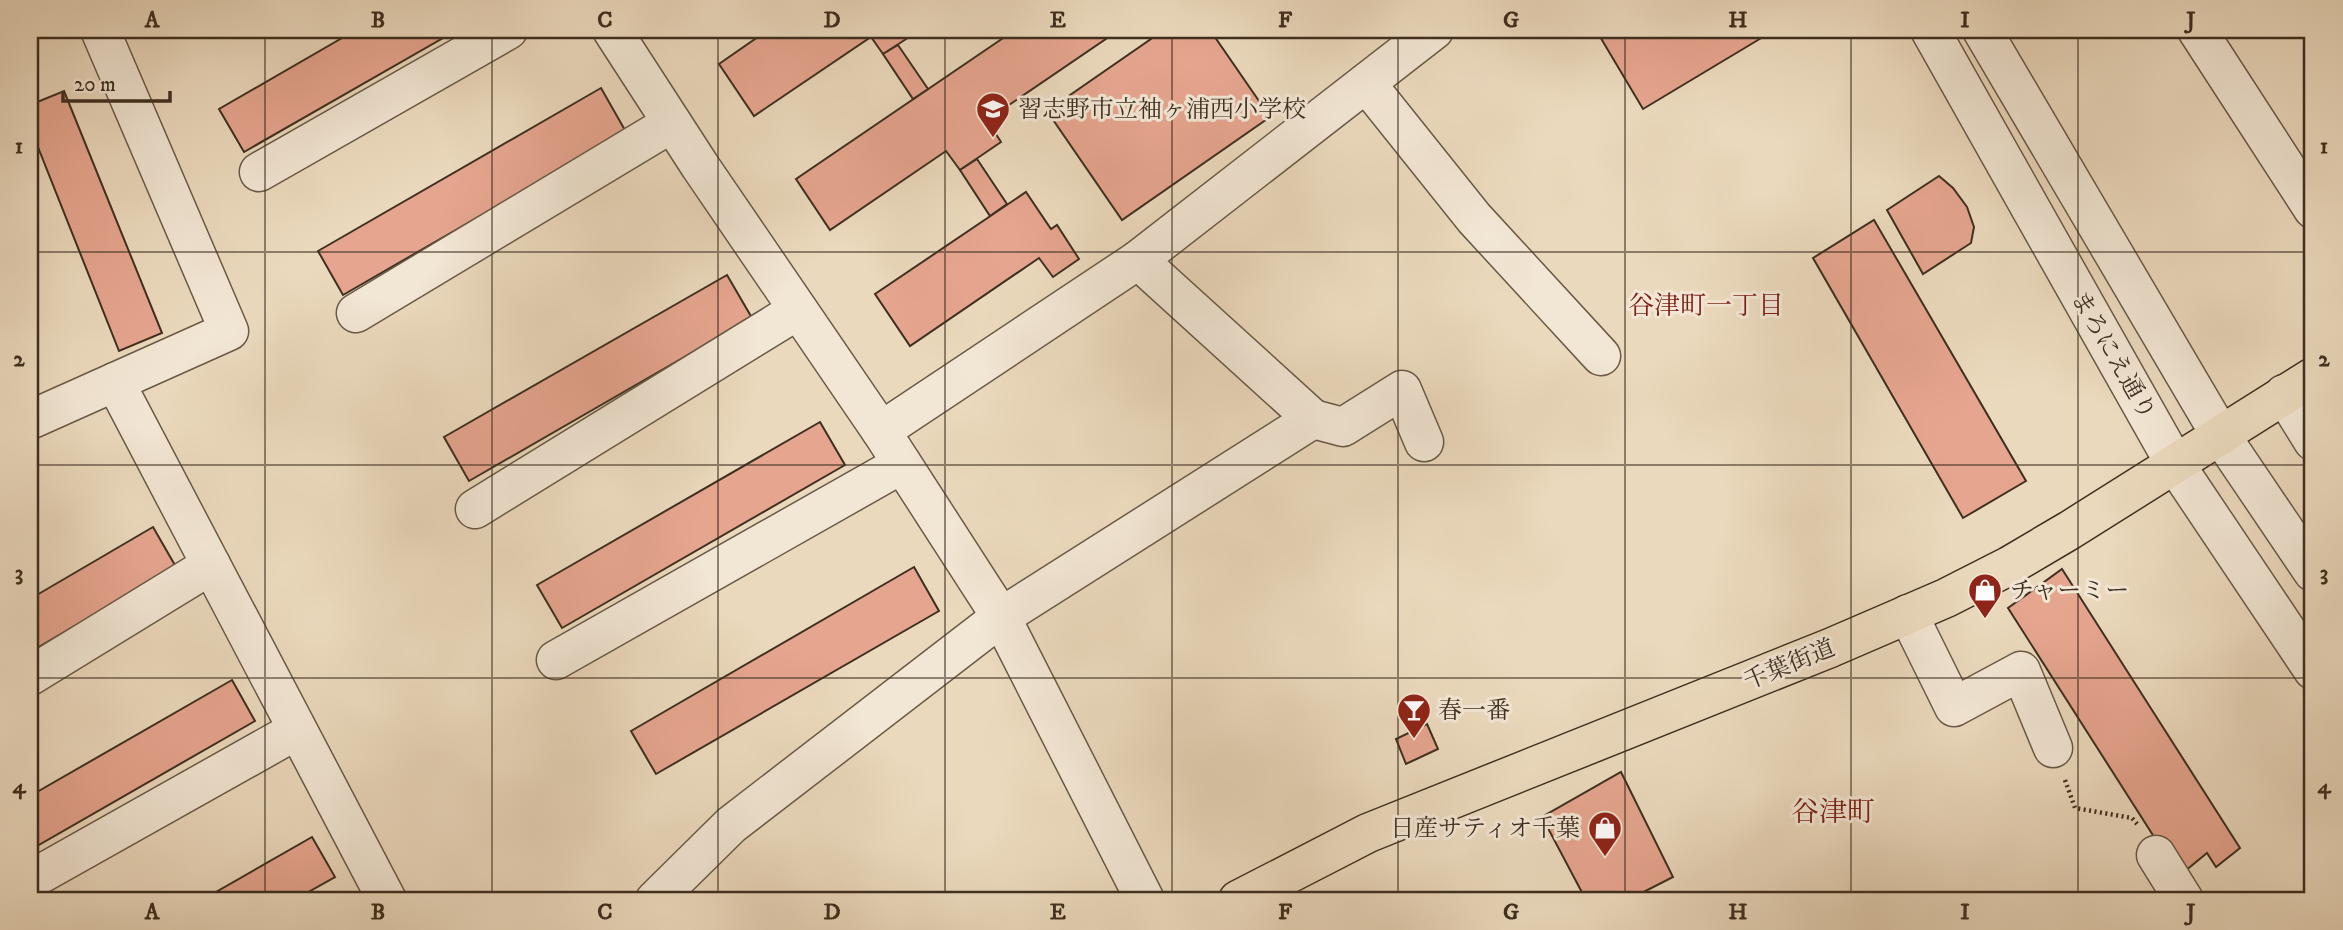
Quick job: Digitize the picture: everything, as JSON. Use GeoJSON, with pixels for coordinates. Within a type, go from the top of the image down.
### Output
{"type":"FeatureCollection","features":[{"type":"Feature","properties":{"kind":"highway","name":"千葉街道"},"geometry":{"type":"LineString","coordinates":[[1238,900],[1368,833],[1945,598],[2009,566],[2299,385]]}},
{"type":"Feature","properties":{"kind":"street"},"geometry":{"type":"LineString","coordinates":[[30,420],[229,331],[100,30]]}},
{"type":"Feature","properties":{"kind":"street"},"geometry":{"type":"LineString","coordinates":[[259,172],[508,30]]}},
{"type":"Feature","properties":{"kind":"street"},"geometry":{"type":"LineString","coordinates":[[612,30],[881,431],[1001,617],[1145,900]]}},
{"type":"Feature","properties":{"kind":"street"},"geometry":{"type":"LineString","coordinates":[[881,431],[1138,260],[1434,30]]}},
{"type":"Feature","properties":{"kind":"street","name":"まろにえ通り"},"geometry":{"type":"LineString","coordinates":[[1930,30],[2175,464],[2313,670]]}},
{"type":"Feature","properties":{"kind":"street","name":"まろにえ通り"},"geometry":{"type":"LineString","coordinates":[[1982,30],[2221,436],[2313,572]]}},
{"type":"Feature","properties":{"kind":"street"},"geometry":{"type":"LineString","coordinates":[[2197,30],[2313,209]]}},
{"type":"Feature","properties":{"kind":"street"},"geometry":{"type":"LineString","coordinates":[[1366,83],[1474,218],[1601,356]]}},
{"type":"Feature","properties":{"kind":"street"},"geometry":{"type":"LineString","coordinates":[[356,313],[673,123]]}},
{"type":"Feature","properties":{"kind":"street"},"geometry":{"type":"LineString","coordinates":[[1138,260],[1313,419],[1343,426],[1402,390],[1424,442]]}},
{"type":"Feature","properties":{"kind":"street"},"geometry":{"type":"LineString","coordinates":[[475,509],[799,310]]}},
{"type":"Feature","properties":{"kind":"street"},"geometry":{"type":"LineString","coordinates":[[115,382],[297,730],[372,895]]}},
{"type":"Feature","properties":{"kind":"street"},"geometry":{"type":"LineString","coordinates":[[2299,385],[2313,441]]}},
{"type":"Feature","properties":{"kind":"street"},"geometry":{"type":"LineString","coordinates":[[655,900],[731,825],[1001,617],[1313,419]]}},
{"type":"Feature","properties":{"kind":"street"},"geometry":{"type":"LineString","coordinates":[[555,660],[902,464]]}},
{"type":"Feature","properties":{"kind":"street"},"geometry":{"type":"LineString","coordinates":[[30,676],[211,565]]}},
{"type":"Feature","properties":{"kind":"street"},"geometry":{"type":"LineString","coordinates":[[1908,614],[1954,707],[2021,671],[2053,748]]}},
{"type":"Feature","properties":{"kind":"street"},"geometry":{"type":"LineString","coordinates":[[30,880],[297,730]]}},
{"type":"Feature","properties":{"kind":"street"},"geometry":{"type":"LineString","coordinates":[[2156,855],[2183,900]]}},
{"type":"Feature","properties":{"kind":"path"},"geometry":{"type":"LineString","coordinates":[[2053,748],[2075,808],[2132,817],[2156,855]]}},
{"type":"Feature","properties":{"kind":"building"},"geometry":{"type":"Polygon","coordinates":[[[356,30],[457,30],[244,152],[219,109],[356,30]]]}},
{"type":"Feature","properties":{"kind":"building"},"geometry":{"type":"Polygon","coordinates":[[[768,30],[920,30],[883,54],[871,37],[754,116],[719,64],[768,30]]]}},
{"type":"Feature","properties":{"kind":"building"},"geometry":{"type":"Polygon","coordinates":[[[1015,30],[1119,30],[987,120],[1001,142],[960,170],[946,151],[830,230],[796,179],[1015,30]]]}},
{"type":"Feature","properties":{"kind":"building"},"geometry":{"type":"Polygon","coordinates":[[[1164,30],[1210,30],[1270,117],[1122,220],[1047,111],[1164,30]]]}},
{"type":"Feature","properties":{"kind":"building"},"geometry":{"type":"Polygon","coordinates":[[[1596,30],[1759,30],[1763,37],[1643,109],[1596,30]]]}},
{"type":"Feature","properties":{"kind":"building"},"geometry":{"type":"Polygon","coordinates":[[[898,45],[928,89],[913,99],[883,54],[898,45]]]}},
{"type":"Feature","properties":{"kind":"building"},"geometry":{"type":"Polygon","coordinates":[[[601,88],[626,132],[343,295],[318,251],[601,88]]]}},
{"type":"Feature","properties":{"kind":"building"},"geometry":{"type":"Polygon","coordinates":[[[64,91],[162,333],[119,351],[30,127],[30,105],[64,91]]]}},
{"type":"Feature","properties":{"kind":"building"},"geometry":{"type":"Polygon","coordinates":[[[977,159],[1007,204],[990,216],[960,170],[977,159]]]}},
{"type":"Feature","properties":{"kind":"building"},"geometry":{"type":"Polygon","coordinates":[[[1939,176],[1953,188],[1967,207],[1974,227],[1971,243],[1923,274],[1887,210],[1939,176]]]}},
{"type":"Feature","properties":{"kind":"building"},"geometry":{"type":"Polygon","coordinates":[[[1026,192],[1051,229],[1057,225],[1079,259],[1053,277],[1039,258],[910,346],[875,294],[1026,192]]]}},
{"type":"Feature","properties":{"kind":"building"},"geometry":{"type":"Polygon","coordinates":[[[1874,220],[2026,481],[1963,518],[1813,258],[1874,220]]]}},
{"type":"Feature","properties":{"kind":"building"},"geometry":{"type":"Polygon","coordinates":[[[727,275],[752,318],[469,481],[444,437],[727,275]]]}},
{"type":"Feature","properties":{"kind":"building"},"geometry":{"type":"Polygon","coordinates":[[[820,422],[845,465],[562,628],[537,585],[820,422]]]}},
{"type":"Feature","properties":{"kind":"building"},"geometry":{"type":"Polygon","coordinates":[[[153,527],[176,567],[30,652],[30,599],[153,527]]]}},
{"type":"Feature","properties":{"kind":"building"},"geometry":{"type":"Polygon","coordinates":[[[914,567],[939,611],[656,774],[631,731],[914,567]]]}},
{"type":"Feature","properties":{"kind":"building"},"geometry":{"type":"Polygon","coordinates":[[[2062,569],[2240,848],[2216,867],[2207,853],[2179,876],[2008,608],[2062,569]]]}},
{"type":"Feature","properties":{"kind":"building"},"geometry":{"type":"Polygon","coordinates":[[[232,680],[255,721],[30,850],[30,796],[232,680]]]}},
{"type":"Feature","properties":{"kind":"building"},"geometry":{"type":"Polygon","coordinates":[[[1427,724],[1438,749],[1406,764],[1396,739],[1427,724]]]}},
{"type":"Feature","properties":{"kind":"building"},"geometry":{"type":"Polygon","coordinates":[[[1621,772],[1673,877],[1628,900],[1586,900],[1542,817],[1621,772]]]}},
{"type":"Feature","properties":{"kind":"building"},"geometry":{"type":"Polygon","coordinates":[[[312,837],[335,877],[294,900],[202,900],[312,837]]]}},
{"type":"Feature","properties":{"kind":"place","name":"習志野市立袖ヶ浦西小学校"},"geometry":{"type":"Point","coordinates":[993,139]}},
{"type":"Feature","properties":{"kind":"place","name":"チャーミー"},"geometry":{"type":"Point","coordinates":[1985,620]}},
{"type":"Feature","properties":{"kind":"place","name":"春一番"},"geometry":{"type":"Point","coordinates":[1414,740]}},
{"type":"Feature","properties":{"kind":"place","name":"日産サティオ千葉"},"geometry":{"type":"Point","coordinates":[1605,858]}},
{"type":"Feature","properties":{"kind":"district","name":"谷津町一丁目"},"geometry":{"type":"Point","coordinates":[1706,305]}},
{"type":"Feature","properties":{"kind":"district","name":"谷津町"},"geometry":{"type":"Point","coordinates":[1833,811]}}]}
